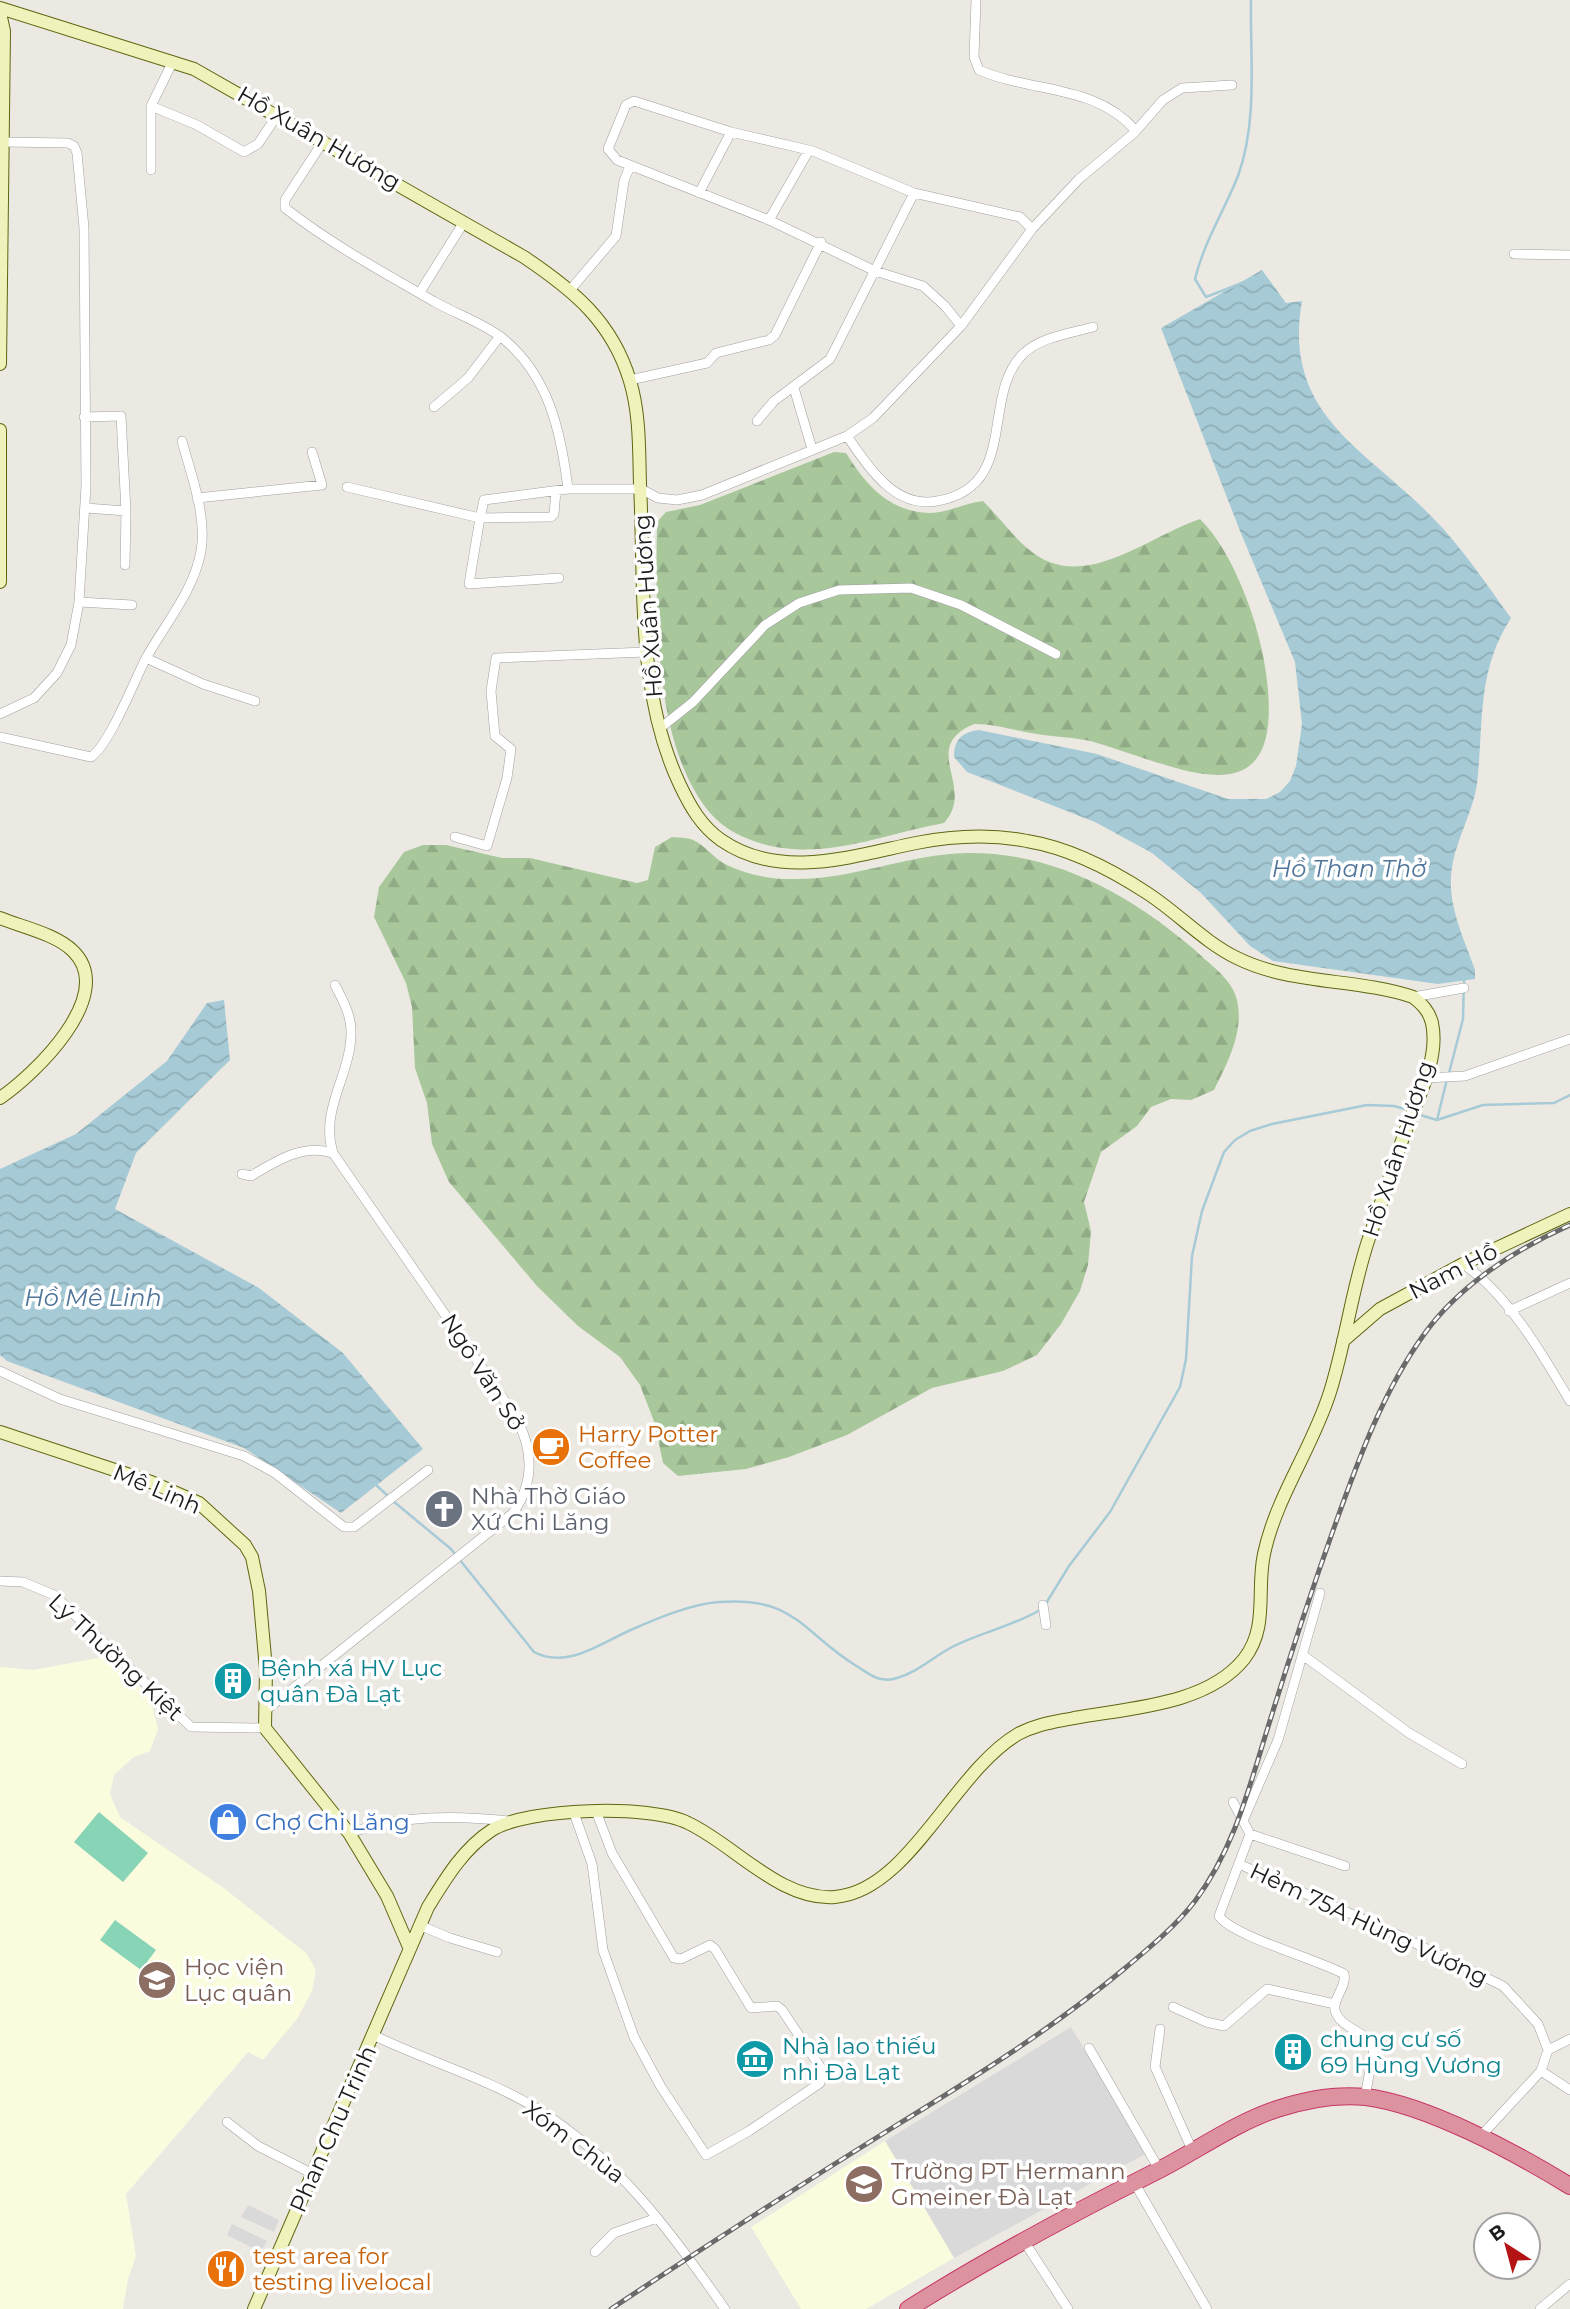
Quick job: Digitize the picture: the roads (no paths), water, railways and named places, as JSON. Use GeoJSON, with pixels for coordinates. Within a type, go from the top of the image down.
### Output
{"type":"FeatureCollection","features":[{"type":"Feature","properties":{"kind":"highway"},"geometry":{"type":"LineString","coordinates":[[908,2309],[1024,2241],[1274,2110],[1317,2100],[1365,2097],[1416,2111],[1479,2138],[1570,2186]]}},
{"type":"Feature","properties":{"kind":"main road","name":"Hồ Xuân Hương"},"geometry":{"type":"LineString","coordinates":[[0,11],[173,61],[218,81],[464,222],[571,289],[599,320],[630,380],[638,425],[646,652],[659,729],[673,771],[700,821],[720,839],[741,851],[769,860],[808,862],[854,859],[919,842],[985,836],[1030,841],[1094,863],[1147,893],[1213,944],[1260,968],[1413,997],[1428,1011],[1433,1028],[1424,1083],[1357,1273],[1330,1394],[1263,1556],[1262,1609],[1255,1640],[1243,1660],[1221,1680],[1193,1695],[1038,1725],[1013,1737],[974,1771],[895,1866],[875,1884],[846,1896],[811,1895],[787,1885],[685,1821],[642,1811],[574,1813],[512,1821],[489,1832],[471,1847],[452,1869],[409,1947]]}},
{"type":"Feature","properties":{"kind":"main road"},"geometry":{"type":"LineString","coordinates":[[0,11],[4,31],[0,364]]}},
{"type":"Feature","properties":{"kind":"main road"},"geometry":{"type":"LineString","coordinates":[[0,430],[0,582]]}},
{"type":"Feature","properties":{"kind":"main road"},"geometry":{"type":"LineString","coordinates":[[0,918],[73,950],[83,968],[84,979],[78,1012],[66,1034],[39,1067],[0,1098]]}},
{"type":"Feature","properties":{"kind":"main road","name":"Nam Hồ"},"geometry":{"type":"LineString","coordinates":[[1343,1340],[1380,1309],[1463,1264],[1570,1214]]}},
{"type":"Feature","properties":{"kind":"main road","name":"Mê Linh"},"geometry":{"type":"LineString","coordinates":[[0,1432],[170,1490],[199,1503],[236,1534],[251,1557],[259,1591],[266,1669],[265,1728]]}},
{"type":"Feature","properties":{"kind":"main road"},"geometry":{"type":"LineString","coordinates":[[265,1728],[349,1833],[381,1885],[409,1947]]}},
{"type":"Feature","properties":{"kind":"main road","name":"Phan Chu Trinh"},"geometry":{"type":"LineString","coordinates":[[254,2309],[375,2036],[409,1947]]}},
{"type":"Feature","properties":{"kind":"street"},"geometry":{"type":"LineString","coordinates":[[976,0],[974,57],[979,70],[1098,100],[1118,112],[1136,131]]}},
{"type":"Feature","properties":{"kind":"street"},"geometry":{"type":"LineString","coordinates":[[151,170],[151,106],[173,61]]}},
{"type":"Feature","properties":{"kind":"street"},"geometry":{"type":"LineString","coordinates":[[559,578],[469,584],[484,500],[568,489],[641,489],[658,499],[677,500],[702,495],[847,436],[873,418],[961,326],[1032,229],[1079,179],[1136,131],[1171,92],[1182,88],[1232,85]]}},
{"type":"Feature","properties":{"kind":"street"},"geometry":{"type":"LineString","coordinates":[[961,326],[945,306],[923,286],[876,271],[821,242],[613,157],[608,149],[622,112],[629,102],[634,101],[731,132],[809,150],[914,193],[1020,217],[1032,229]]}},
{"type":"Feature","properties":{"kind":"street"},"geometry":{"type":"LineString","coordinates":[[151,106],[205,128],[244,152],[258,144],[278,114]]}},
{"type":"Feature","properties":{"kind":"street"},"geometry":{"type":"LineString","coordinates":[[699,193],[731,132]]}},
{"type":"Feature","properties":{"kind":"street"},"geometry":{"type":"LineString","coordinates":[[324,140],[285,200],[285,208],[331,240],[500,336],[520,357],[547,396],[562,438],[568,489]]}},
{"type":"Feature","properties":{"kind":"street"},"geometry":{"type":"LineString","coordinates":[[0,714],[34,698],[57,673],[71,645],[79,602],[86,508],[84,229],[77,153],[74,146],[68,144],[4,142]]}},
{"type":"Feature","properties":{"kind":"street"},"geometry":{"type":"LineString","coordinates":[[769,220],[809,150]]}},
{"type":"Feature","properties":{"kind":"street"},"geometry":{"type":"LineString","coordinates":[[571,289],[615,236],[623,186],[630,166]]}},
{"type":"Feature","properties":{"kind":"street"},"geometry":{"type":"LineString","coordinates":[[757,421],[774,401],[830,359],[914,193]]}},
{"type":"Feature","properties":{"kind":"street"},"geometry":{"type":"LineString","coordinates":[[420,292],[464,222]]}},
{"type":"Feature","properties":{"kind":"street"},"geometry":{"type":"LineString","coordinates":[[630,380],[707,363],[716,353],[769,340],[775,335],[821,242]]}},
{"type":"Feature","properties":{"kind":"street"},"geometry":{"type":"LineString","coordinates":[[1514,254],[1570,255]]}},
{"type":"Feature","properties":{"kind":"street"},"geometry":{"type":"LineString","coordinates":[[847,436],[869,468],[892,491],[912,499],[931,502],[948,499],[969,490],[984,473],[1006,390],[1013,370],[1023,354],[1044,341],[1093,327]]}},
{"type":"Feature","properties":{"kind":"street"},"geometry":{"type":"LineString","coordinates":[[434,407],[468,378],[500,336]]}},
{"type":"Feature","properties":{"kind":"street"},"geometry":{"type":"LineString","coordinates":[[794,388],[812,449]]}},
{"type":"Feature","properties":{"kind":"street"},"geometry":{"type":"LineString","coordinates":[[85,417],[121,416],[126,511],[125,565]]}},
{"type":"Feature","properties":{"kind":"street"},"geometry":{"type":"LineString","coordinates":[[0,737],[90,757],[103,744],[146,658],[195,572],[202,534],[197,498],[182,441]]}},
{"type":"Feature","properties":{"kind":"street"},"geometry":{"type":"LineString","coordinates":[[197,498],[322,485],[312,452]]}},
{"type":"Feature","properties":{"kind":"street"},"geometry":{"type":"LineString","coordinates":[[347,487],[480,518],[551,517],[554,514],[556,491]]}},
{"type":"Feature","properties":{"kind":"street"},"geometry":{"type":"LineString","coordinates":[[86,508],[126,511]]}},
{"type":"Feature","properties":{"kind":"street"},"geometry":{"type":"LineString","coordinates":[[659,729],[693,702],[765,625],[799,603],[839,590],[881,586],[911,588],[961,605],[1056,654]]}},
{"type":"Feature","properties":{"kind":"street"},"geometry":{"type":"LineString","coordinates":[[79,602],[132,605]]}},
{"type":"Feature","properties":{"kind":"street"},"geometry":{"type":"LineString","coordinates":[[455,837],[487,846],[507,778],[511,749],[495,736],[491,691],[496,658],[646,652]]}},
{"type":"Feature","properties":{"kind":"street"},"geometry":{"type":"LineString","coordinates":[[146,658],[203,684],[255,701]]}},
{"type":"Feature","properties":{"kind":"street","name":"Ngô Văn Sở"},"geometry":{"type":"LineString","coordinates":[[266,1710],[513,1513],[525,1492],[530,1458],[523,1429],[334,1153],[328,1130],[329,1117],[349,1051],[351,1030],[346,1009],[335,985]]}},
{"type":"Feature","properties":{"kind":"street"},"geometry":{"type":"LineString","coordinates":[[1413,997],[1464,988]]}},
{"type":"Feature","properties":{"kind":"street"},"geometry":{"type":"LineString","coordinates":[[1424,1083],[1465,1076],[1570,1039]]}},
{"type":"Feature","properties":{"kind":"street"},"geometry":{"type":"LineString","coordinates":[[242,1174],[251,1176],[313,1148],[334,1153]]}},
{"type":"Feature","properties":{"kind":"street"},"geometry":{"type":"LineString","coordinates":[[1463,1264],[1483,1277],[1570,1401]]}},
{"type":"Feature","properties":{"kind":"street"},"geometry":{"type":"LineString","coordinates":[[1509,1311],[1570,1283]]}},
{"type":"Feature","properties":{"kind":"street"},"geometry":{"type":"LineString","coordinates":[[0,1371],[53,1396],[244,1456],[275,1473],[344,1527],[354,1527],[428,1470]]}},
{"type":"Feature","properties":{"kind":"street","name":"Lý Thường Kiệt"},"geometry":{"type":"LineString","coordinates":[[0,1581],[23,1581],[54,1595],[191,1727],[265,1728]]}},
{"type":"Feature","properties":{"kind":"street"},"geometry":{"type":"LineString","coordinates":[[1243,1821],[1278,1740],[1320,1593]]}},
{"type":"Feature","properties":{"kind":"street"},"geometry":{"type":"LineString","coordinates":[[1043,1605],[1046,1625]]}},
{"type":"Feature","properties":{"kind":"street"},"geometry":{"type":"LineString","coordinates":[[1304,1656],[1409,1733],[1462,1764]]}},
{"type":"Feature","properties":{"kind":"street"},"geometry":{"type":"LineString","coordinates":[[1233,1802],[1250,1834],[1345,1866]]}},
{"type":"Feature","properties":{"kind":"street"},"geometry":{"type":"LineString","coordinates":[[574,1813],[592,1864],[603,1950],[634,2037],[661,2087],[706,2155],[749,2131],[820,2083],[823,2071],[782,2010],[777,2006],[751,2008],[716,1949],[710,1945],[681,1959],[674,1958],[612,1853],[596,1811]]}},
{"type":"Feature","properties":{"kind":"street"},"geometry":{"type":"LineString","coordinates":[[349,1833],[375,1824],[422,1818],[454,1816],[512,1821]]}},
{"type":"Feature","properties":{"kind":"street"},"geometry":{"type":"LineString","coordinates":[[1250,1834],[1219,1913],[1220,1918],[1344,1974],[1345,1980],[1335,2004],[1339,2019],[1367,2038],[1374,2048],[1365,2097]]}},
{"type":"Feature","properties":{"kind":"street","name":"Hẻm 75A Hùng Vương"},"geometry":{"type":"LineString","coordinates":[[1239,1864],[1394,1933],[1503,1986],[1538,2024],[1548,2050]]}},
{"type":"Feature","properties":{"kind":"street"},"geometry":{"type":"LineString","coordinates":[[419,1925],[450,1938],[497,1952]]}},
{"type":"Feature","properties":{"kind":"street"},"geometry":{"type":"LineString","coordinates":[[1173,2007],[1206,2022],[1224,2026],[1267,1989],[1335,2004]]}},
{"type":"Feature","properties":{"kind":"street"},"geometry":{"type":"LineString","coordinates":[[1160,2029],[1155,2067],[1193,2152]]}},
{"type":"Feature","properties":{"kind":"street","name":"Xóm Chùa"},"geometry":{"type":"LineString","coordinates":[[375,2036],[536,2108],[611,2166],[657,2218],[724,2309]]}},
{"type":"Feature","properties":{"kind":"street"},"geometry":{"type":"LineString","coordinates":[[1479,2138],[1541,2071],[1548,2050],[1570,2039]]}},
{"type":"Feature","properties":{"kind":"street"},"geometry":{"type":"LineString","coordinates":[[1088,2048],[1159,2169]]}},
{"type":"Feature","properties":{"kind":"street"},"geometry":{"type":"LineString","coordinates":[[1541,2071],[1570,2090]]}},
{"type":"Feature","properties":{"kind":"street"},"geometry":{"type":"LineString","coordinates":[[227,2122],[258,2146],[313,2174]]}},
{"type":"Feature","properties":{"kind":"street"},"geometry":{"type":"LineString","coordinates":[[1134,2182],[1206,2309]]}},
{"type":"Feature","properties":{"kind":"street"},"geometry":{"type":"LineString","coordinates":[[595,2252],[614,2233],[657,2218]]}},
{"type":"Feature","properties":{"kind":"street"},"geometry":{"type":"LineString","coordinates":[[1024,2241],[1068,2309]]}},
{"type":"Feature","properties":{"kind":"street"},"geometry":{"type":"LineString","coordinates":[[1540,2309],[1570,2284]]}},
{"type":"Feature","properties":{"kind":"water","name":"Hồ Than Thở"},"geometry":{"type":"Polygon","coordinates":[[[1262,270],[1286,303],[1302,301],[1299,340],[1304,373],[1317,401],[1334,426],[1432,517],[1473,566],[1511,618],[1492,658],[1487,678],[1477,784],[1452,865],[1452,901],[1475,970],[1475,979],[1438,984],[1273,961],[1250,946],[1201,893],[1152,853],[1095,822],[967,772],[954,757],[960,738],[979,730],[1097,754],[1228,799],[1266,799],[1280,792],[1290,781],[1296,766],[1302,724],[1295,662],[1240,531],[1161,328],[1262,270]]]}},
{"type":"Feature","properties":{"kind":"water","name":"Hồ Mê Linh"},"geometry":{"type":"Polygon","coordinates":[[[224,1000],[230,1060],[136,1153],[115,1209],[259,1288],[343,1353],[423,1449],[341,1513],[244,1448],[7,1361],[0,1355],[0,1169],[76,1134],[167,1061],[207,1003],[224,1000]]]}},
{"type":"Feature","properties":{"kind":"waterway"},"geometry":{"type":"LineString","coordinates":[[1242,283],[1206,297],[1195,279],[1238,176],[1244,155],[1252,89],[1251,0]]}},
{"type":"Feature","properties":{"kind":"waterway"},"geometry":{"type":"LineString","coordinates":[[1449,1073],[1463,1019],[1464,980]]}},
{"type":"Feature","properties":{"kind":"waterway"},"geometry":{"type":"LineString","coordinates":[[1437,1120],[1447,1079]]}},
{"type":"Feature","properties":{"kind":"waterway"},"geometry":{"type":"LineString","coordinates":[[1417,1114],[1437,1120],[1483,1105],[1554,1103],[1570,1095]]}},
{"type":"Feature","properties":{"kind":"waterway"},"geometry":{"type":"LineString","coordinates":[[1045,1605],[1069,1566],[1110,1512],[1180,1387],[1186,1359],[1192,1256],[1202,1211],[1224,1152],[1235,1140],[1250,1131],[1272,1124],[1367,1105],[1394,1106],[1408,1110]]}},
{"type":"Feature","properties":{"kind":"waterway"},"geometry":{"type":"LineString","coordinates":[[375,1484],[388,1496]]}},
{"type":"Feature","properties":{"kind":"waterway"},"geometry":{"type":"LineString","coordinates":[[393,1501],[451,1549],[534,1652],[547,1657],[559,1658],[585,1652],[664,1616],[686,1609],[708,1603],[745,1602],[782,1611],[839,1654],[869,1674],[885,1680],[912,1672],[952,1647],[1040,1610]]}},
{"type":"Feature","properties":{"kind":"railway"},"geometry":{"type":"LineString","coordinates":[[611,2309],[1040,2033],[1124,1969],[1187,1911],[1209,1881],[1239,1817],[1335,1525],[1363,1450],[1397,1378],[1425,1333],[1455,1299],[1510,1257],[1570,1225]]}},
{"type":"Feature","properties":{"kind":"place","name":"Harry Potter Coffee"},"geometry":{"type":"Point","coordinates":[551,1447]}},
{"type":"Feature","properties":{"kind":"place","name":"Nhà Thờ Giáo Xứ Chi Lăng"},"geometry":{"type":"Point","coordinates":[444,1509]}},
{"type":"Feature","properties":{"kind":"place","name":"Bệnh xá HV Lục quân Đà Lạt"},"geometry":{"type":"Point","coordinates":[233,1681]}},
{"type":"Feature","properties":{"kind":"place","name":"Chợ Chi Lăng"},"geometry":{"type":"Point","coordinates":[228,1822]}},
{"type":"Feature","properties":{"kind":"place","name":"Học viện Lục quân"},"geometry":{"type":"Point","coordinates":[157,1980]}},
{"type":"Feature","properties":{"kind":"place","name":"chung cư số 69 Hùng Vương"},"geometry":{"type":"Point","coordinates":[1293,2052]}},
{"type":"Feature","properties":{"kind":"place","name":"Nhà lao thiếu nhi Đà Lạt"},"geometry":{"type":"Point","coordinates":[755,2059]}},
{"type":"Feature","properties":{"kind":"place","name":"Trường PT Hermann Gmeiner Đà Lạt"},"geometry":{"type":"Point","coordinates":[864,2184]}},
{"type":"Feature","properties":{"kind":"place","name":"test area for testing livelocal"},"geometry":{"type":"Point","coordinates":[226,2269]}}]}
